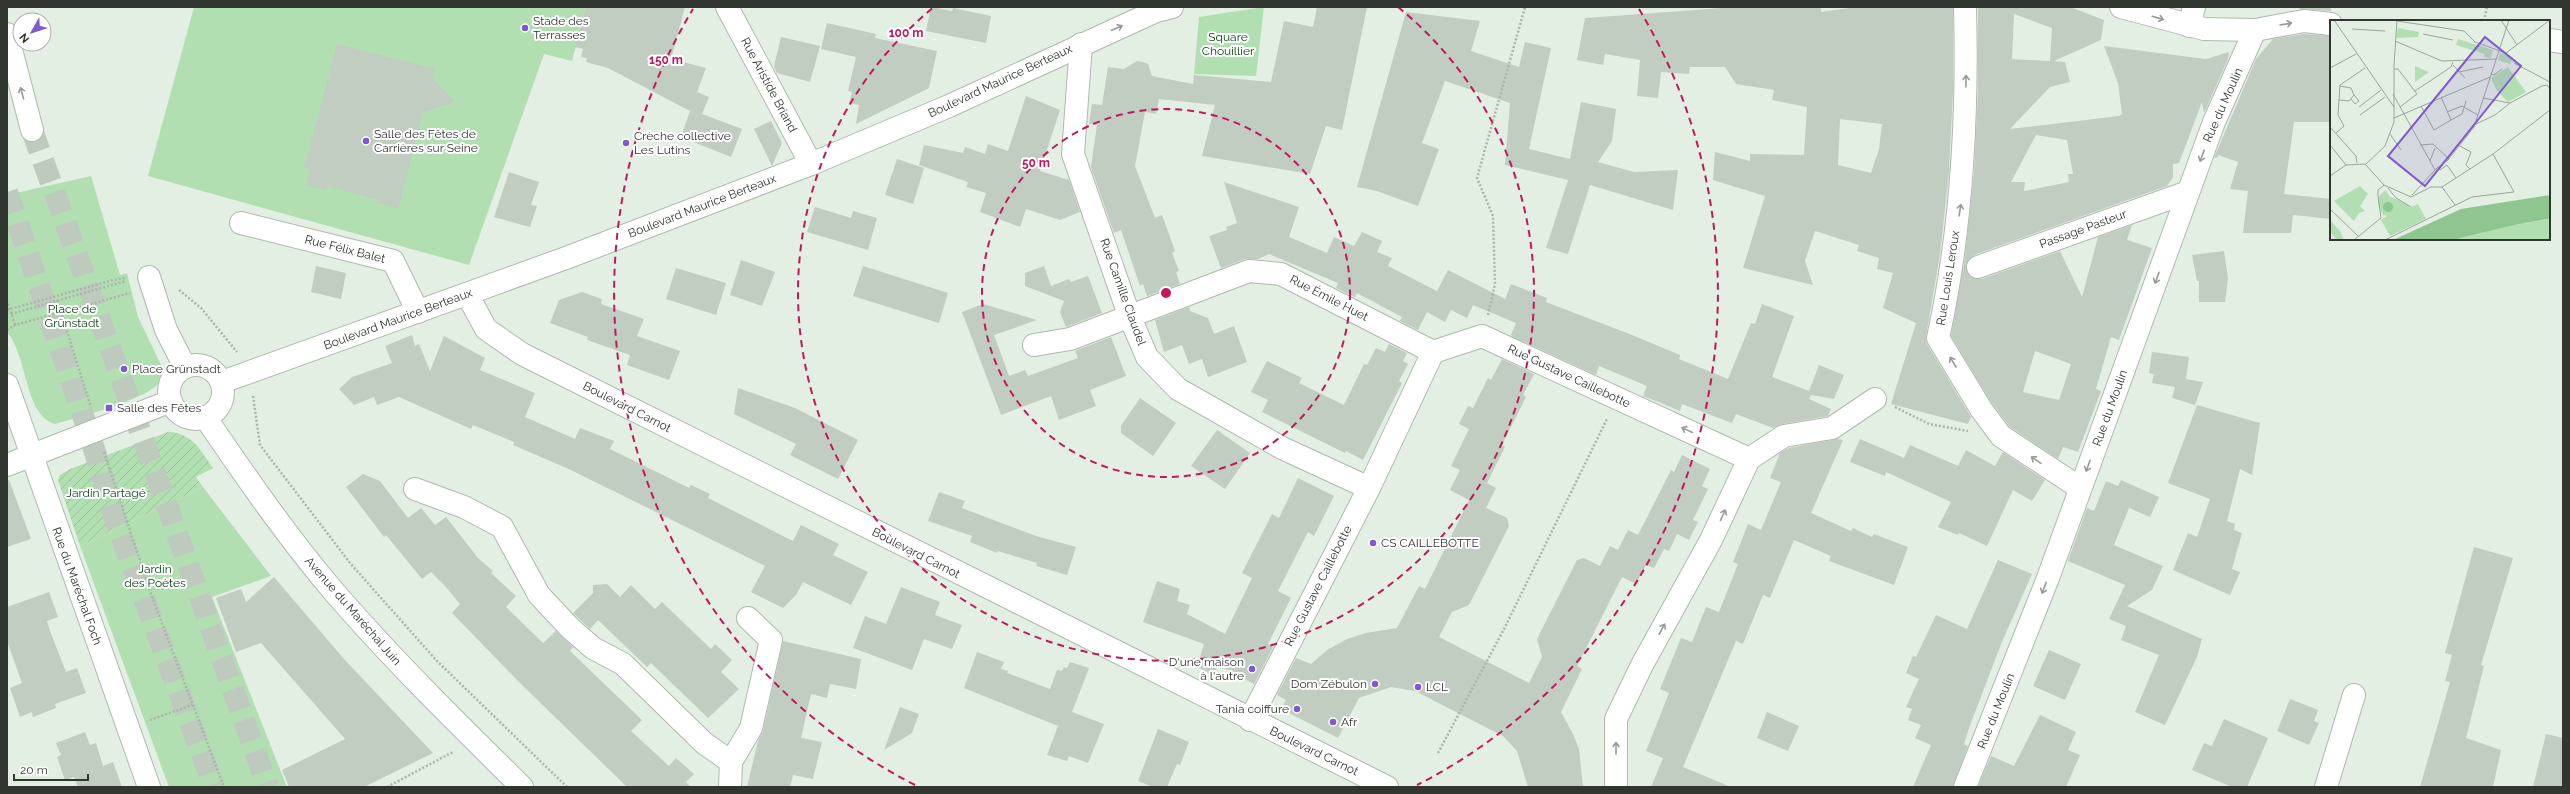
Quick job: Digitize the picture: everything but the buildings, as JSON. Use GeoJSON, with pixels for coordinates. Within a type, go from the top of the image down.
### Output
{"type":"FeatureCollection","features":[{"type":"Feature","properties":{"kind":"main road","name":"Rue Aristide Briand"},"geometry":{"type":"LineString","coordinates":[[727,7],[811,164]]}},
{"type":"Feature","properties":{"kind":"main road","name":"Boulevard Maurice Berteaux"},"geometry":{"type":"LineString","coordinates":[[222,382],[467,294],[811,164],[949,106],[1081,44],[1156,11],[1172,7]]}},
{"type":"Feature","properties":{"kind":"main road","name":"Rue Louis Leroux"},"geometry":{"type":"LineString","coordinates":[[1965,7],[1967,79],[1961,204],[1938,338],[2001,436],[2080,488]]}},
{"type":"Feature","properties":{"kind":"main road"},"geometry":{"type":"LineString","coordinates":[[2121,7],[2192,17],[2204,29],[2255,30],[2304,21],[2330,24]]}},
{"type":"Feature","properties":{"kind":"main road","name":"Rue du Moulin"},"geometry":{"type":"LineString","coordinates":[[1966,787],[2048,578],[2214,122],[2250,46],[2255,30]]}},
{"type":"Feature","properties":{"kind":"main road"},"geometry":{"type":"LineString","coordinates":[[7,34],[32,130]]}},
{"type":"Feature","properties":{"kind":"main road"},"geometry":{"type":"LineString","coordinates":[[2550,40],[2563,42]]}},
{"type":"Feature","properties":{"kind":"main road","name":"Rue Camille Claudel"},"geometry":{"type":"LineString","coordinates":[[1081,44],[1073,154],[1129,315],[1147,357],[1178,390],[1282,448],[1369,488]]}},
{"type":"Feature","properties":{"kind":"main road","name":"Passage Pasteur"},"geometry":{"type":"LineString","coordinates":[[1978,266],[2188,192]]}},
{"type":"Feature","properties":{"kind":"main road","name":"Rue Félix Balet"},"geometry":{"type":"LineString","coordinates":[[241,223],[271,237],[393,261],[418,312]]}},
{"type":"Feature","properties":{"kind":"main road","name":"Rue Émile Huet"},"geometry":{"type":"LineString","coordinates":[[1034,345],[1070,339],[1129,315],[1249,271],[1281,274],[1433,352]]}},
{"type":"Feature","properties":{"kind":"main road"},"geometry":{"type":"LineString","coordinates":[[149,277],[166,330],[185,368]]}},
{"type":"Feature","properties":{"kind":"main road","name":"Boulevard Carnot"},"geometry":{"type":"LineString","coordinates":[[467,294],[486,329],[522,354],[1250,720],[1387,787]]}},
{"type":"Feature","properties":{"kind":"main road"},"geometry":{"type":"LineString","coordinates":[[1433,352],[1482,336]]}},
{"type":"Feature","properties":{"kind":"main road","name":"Rue Gustave Caillebotte"},"geometry":{"type":"LineString","coordinates":[[1482,336],[1749,459]]}},
{"type":"Feature","properties":{"kind":"main road","name":"Rue Gustave Caillebotte"},"geometry":{"type":"LineString","coordinates":[[1250,720],[1369,488],[1433,352]]}},
{"type":"Feature","properties":{"kind":"main road"},"geometry":{"type":"LineString","coordinates":[[196,365],[205,366],[217,374],[222,382],[223,398],[219,407],[205,417],[195,419],[186,417],[176,409],[171,401],[170,384],[180,370],[185,368],[196,365]]}},
{"type":"Feature","properties":{"kind":"main road","name":"Rue du Maréchal Foch"},"geometry":{"type":"LineString","coordinates":[[7,385],[149,787]]}},
{"type":"Feature","properties":{"kind":"main road"},"geometry":{"type":"LineString","coordinates":[[1616,787],[1616,719],[1642,665],[1711,540],[1749,459],[1784,436],[1832,428],[1874,399]]}},
{"type":"Feature","properties":{"kind":"main road"},"geometry":{"type":"LineString","coordinates":[[7,465],[171,401]]}},
{"type":"Feature","properties":{"kind":"main road","name":"Avenue du Maréchal Juin"},"geometry":{"type":"LineString","coordinates":[[205,417],[283,527],[334,591],[391,656],[522,787]]}},
{"type":"Feature","properties":{"kind":"main road"},"geometry":{"type":"LineString","coordinates":[[415,489],[464,507],[502,527],[539,595],[570,628],[593,648],[623,664],[704,743],[731,762]]}},
{"type":"Feature","properties":{"kind":"main road"},"geometry":{"type":"LineString","coordinates":[[730,787],[731,762],[751,728],[771,640],[748,618]]}},
{"type":"Feature","properties":{"kind":"main road"},"geometry":{"type":"LineString","coordinates":[[2326,787],[2354,695]]}},
{"type":"Feature","properties":{"kind":"path"},"geometry":{"type":"LineString","coordinates":[[1482,336],[1494,284],[1493,224],[1492,216],[1477,178],[1525,7]]}},
{"type":"Feature","properties":{"kind":"path"},"geometry":{"type":"LineString","coordinates":[[2484,20],[2487,7]]}},
{"type":"Feature","properties":{"kind":"path"},"geometry":{"type":"LineString","coordinates":[[7,330],[15,325],[60,314],[130,293],[128,280],[11,314]]}},
{"type":"Feature","properties":{"kind":"path"},"geometry":{"type":"LineString","coordinates":[[7,300],[15,325]]}},
{"type":"Feature","properties":{"kind":"path"},"geometry":{"type":"LineString","coordinates":[[57,300],[60,314],[92,408]]}},
{"type":"Feature","properties":{"kind":"path"},"geometry":{"type":"LineString","coordinates":[[249,373],[260,445],[293,490],[350,563],[426,649],[567,787]]}},
{"type":"Feature","properties":{"kind":"path"},"geometry":{"type":"LineString","coordinates":[[1438,753],[1505,627],[1617,398]]}},
{"type":"Feature","properties":{"kind":"path"},"geometry":{"type":"LineString","coordinates":[[1874,399],[1929,424],[1962,432],[1996,429]]}},
{"type":"Feature","properties":{"kind":"path"},"geometry":{"type":"LineString","coordinates":[[97,431],[152,597],[224,787]]}},
{"type":"Feature","properties":{"kind":"path"},"geometry":{"type":"LineString","coordinates":[[125,722],[144,722],[192,705]]}},
{"type":"Feature","properties":{"kind":"path"},"geometry":{"type":"LineString","coordinates":[[387,787],[474,740]]}},
{"type":"Feature","properties":{"kind":"green space"},"geometry":{"type":"Polygon","coordinates":[[[194,7],[586,7],[572,61],[544,54],[469,265],[148,176],[194,7]]]}},
{"type":"Feature","properties":{"kind":"green space","name":"Square Chouillier"},"geometry":{"type":"Polygon","coordinates":[[[1264,7],[1256,76],[1194,74],[1199,17],[1264,7]]]}},
{"type":"Feature","properties":{"kind":"green space","name":"Place de Grünstadt"},"geometry":{"type":"Polygon","coordinates":[[[91,176],[120,275],[127,273],[138,317],[162,367],[162,374],[157,385],[138,397],[94,413],[55,424],[45,418],[37,409],[27,384],[14,342],[7,332],[7,195],[91,176]]]}},
{"type":"Feature","properties":{"kind":"green space","name":"Jardin Partagé"},"geometry":{"type":"Polygon","coordinates":[[[168,432],[177,433],[190,439],[200,449],[213,468],[196,477],[203,487],[80,546],[58,480],[60,475],[70,469],[168,432]]]}},
{"type":"Feature","properties":{"kind":"green space","name":"Jardin des Poètes"},"geometry":{"type":"Polygon","coordinates":[[[203,487],[271,576],[212,597],[287,787],[169,787],[80,546],[203,487]]]}},
{"type":"Feature","properties":{"kind":"tunnel"},"geometry":{"type":"LineString","coordinates":[[32,130],[268,787]]}},
{"type":"Feature","properties":{"kind":"tunnel"},"geometry":{"type":"LineString","coordinates":[[7,192],[91,439],[117,525],[214,787]]}},
{"type":"Feature","properties":{"kind":"place","name":"Stade des Terrasses"},"geometry":{"type":"Point","coordinates":[525,28]}},
{"type":"Feature","properties":{"kind":"place","name":"Salle des Fêtes de Carrières sur Seine"},"geometry":{"type":"Point","coordinates":[366,141]}},
{"type":"Feature","properties":{"kind":"place","name":"Crèche collective Les Lutins"},"geometry":{"type":"Point","coordinates":[626,143]}},
{"type":"Feature","properties":{"kind":"place","name":"Place Grünstadt"},"geometry":{"type":"Point","coordinates":[124,369]}},
{"type":"Feature","properties":{"kind":"place","name":"Salle des Fêtes"},"geometry":{"type":"Point","coordinates":[109,408]}},
{"type":"Feature","properties":{"kind":"place","name":"CS CAILLEBOTTE"},"geometry":{"type":"Point","coordinates":[1373,543]}},
{"type":"Feature","properties":{"kind":"place","name":"D'une maison à l'autre"},"geometry":{"type":"Point","coordinates":[1252,669]}},
{"type":"Feature","properties":{"kind":"place","name":"Dom Zébulon"},"geometry":{"type":"Point","coordinates":[1375,684]}},
{"type":"Feature","properties":{"kind":"place","name":"LCL"},"geometry":{"type":"Point","coordinates":[1418,687]}},
{"type":"Feature","properties":{"kind":"place","name":"Tania coiffure"},"geometry":{"type":"Point","coordinates":[1297,709]}},
{"type":"Feature","properties":{"kind":"place","name":"Afr"},"geometry":{"type":"Point","coordinates":[1333,722]}}]}
